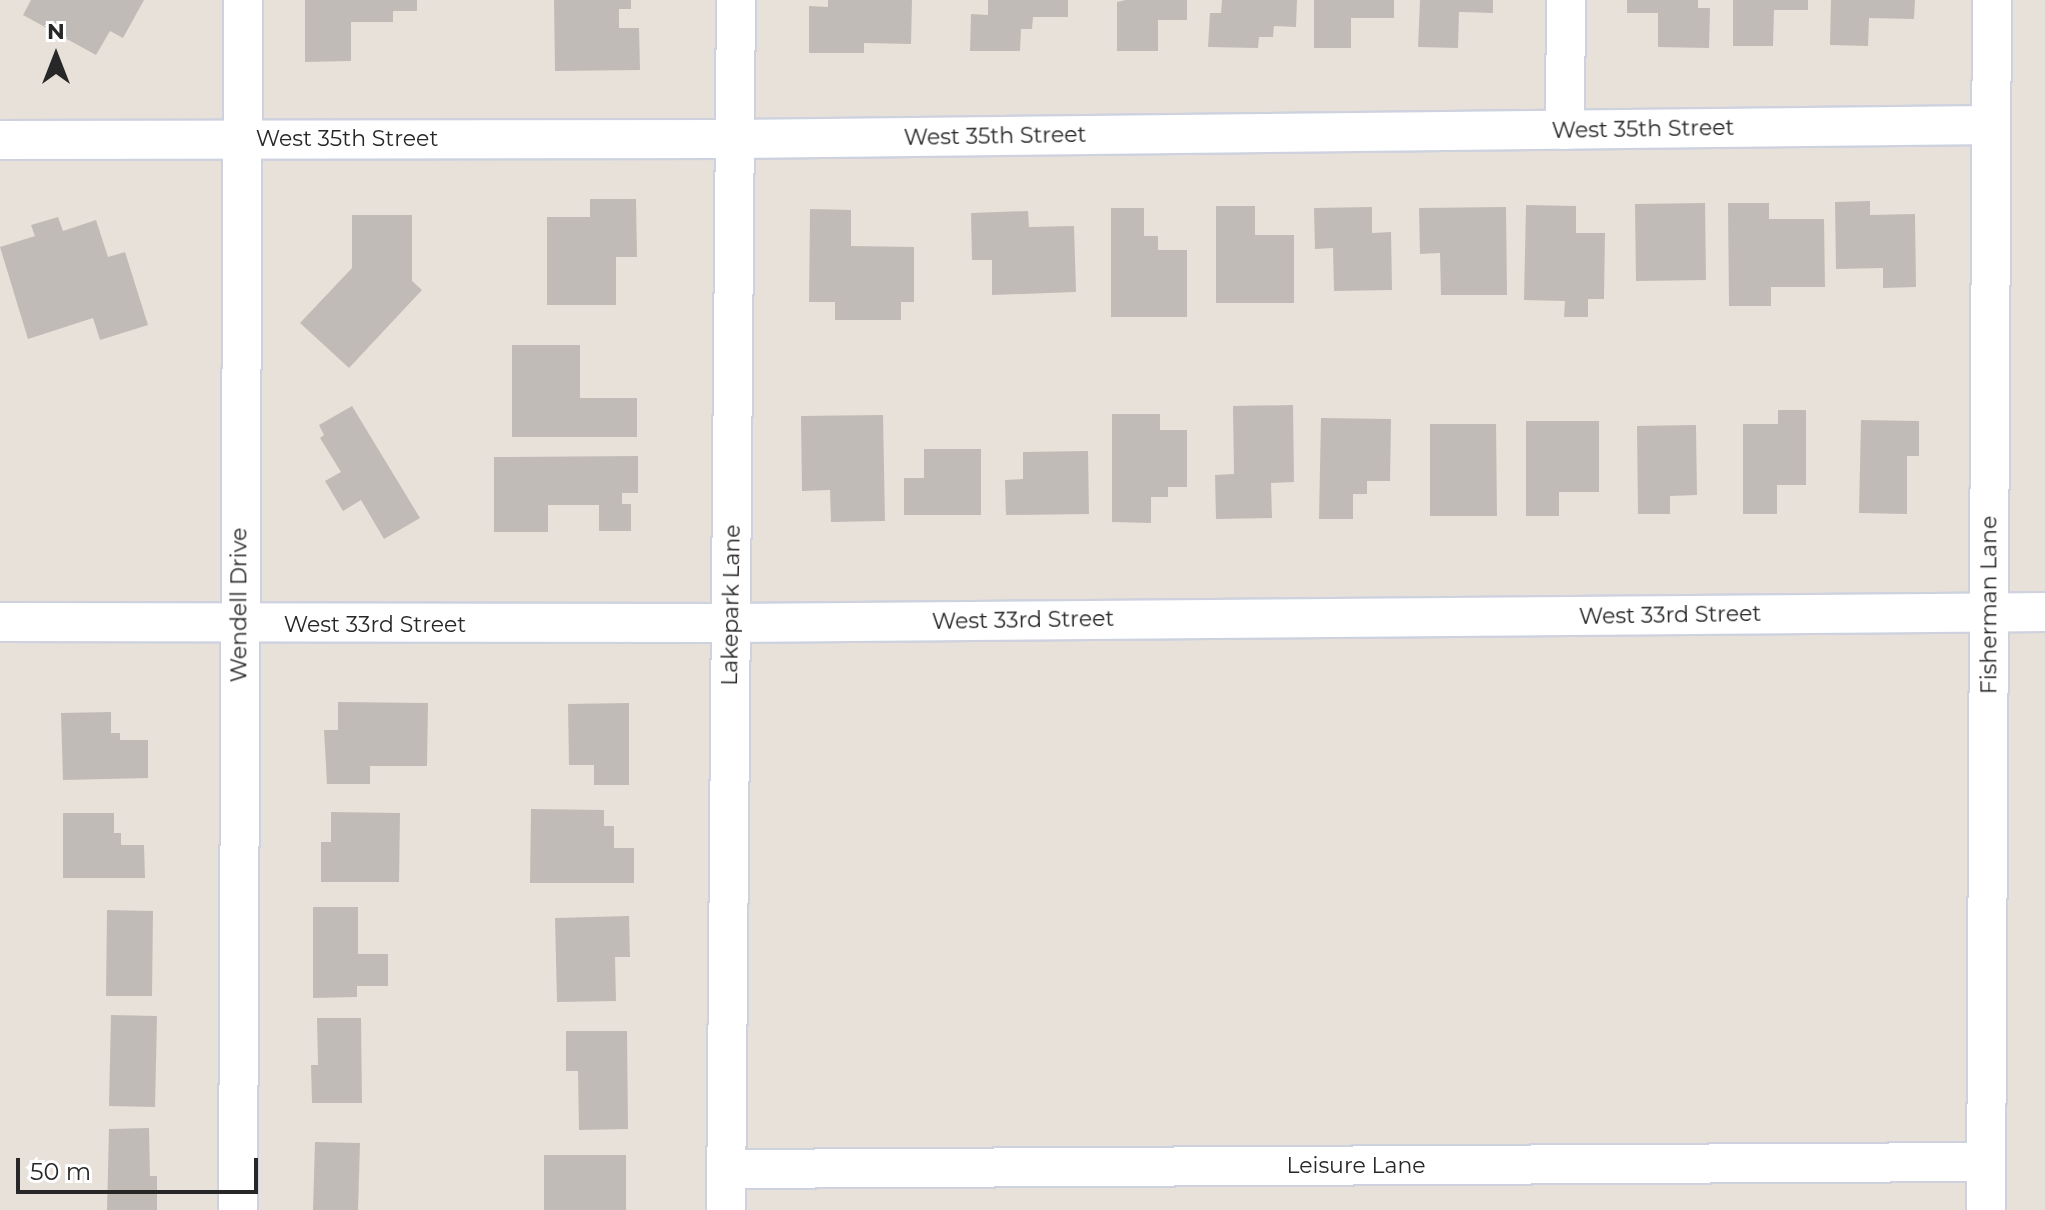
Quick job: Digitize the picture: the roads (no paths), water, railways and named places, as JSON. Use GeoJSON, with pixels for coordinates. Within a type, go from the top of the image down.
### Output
{"type":"FeatureCollection","features":[{"type":"Feature","properties":{"kind":"street","name":"Wendell Drive"},"geometry":{"type":"LineString","coordinates":[[238,1210],[243,0]]}},
{"type":"Feature","properties":{"kind":"street","name":"Lakepark Lane"},"geometry":{"type":"LineString","coordinates":[[726,1210],[736,0]]}},
{"type":"Feature","properties":{"kind":"street"},"geometry":{"type":"LineString","coordinates":[[1565,130],[1566,0]]}},
{"type":"Feature","properties":{"kind":"street","name":"Fisherman Lane"},"geometry":{"type":"LineString","coordinates":[[1986,1210],[1992,0]]}},
{"type":"Feature","properties":{"kind":"street","name":"West 35th Street"},"geometry":{"type":"LineString","coordinates":[[0,140],[736,139],[1990,125]]}},
{"type":"Feature","properties":{"kind":"street","name":"West 33rd Street"},"geometry":{"type":"LineString","coordinates":[[0,622],[239,625],[731,623],[2045,612]]}},
{"type":"Feature","properties":{"kind":"street","name":"Leisure Lane"},"geometry":{"type":"LineString","coordinates":[[727,1169],[1986,1162]]}}]}
